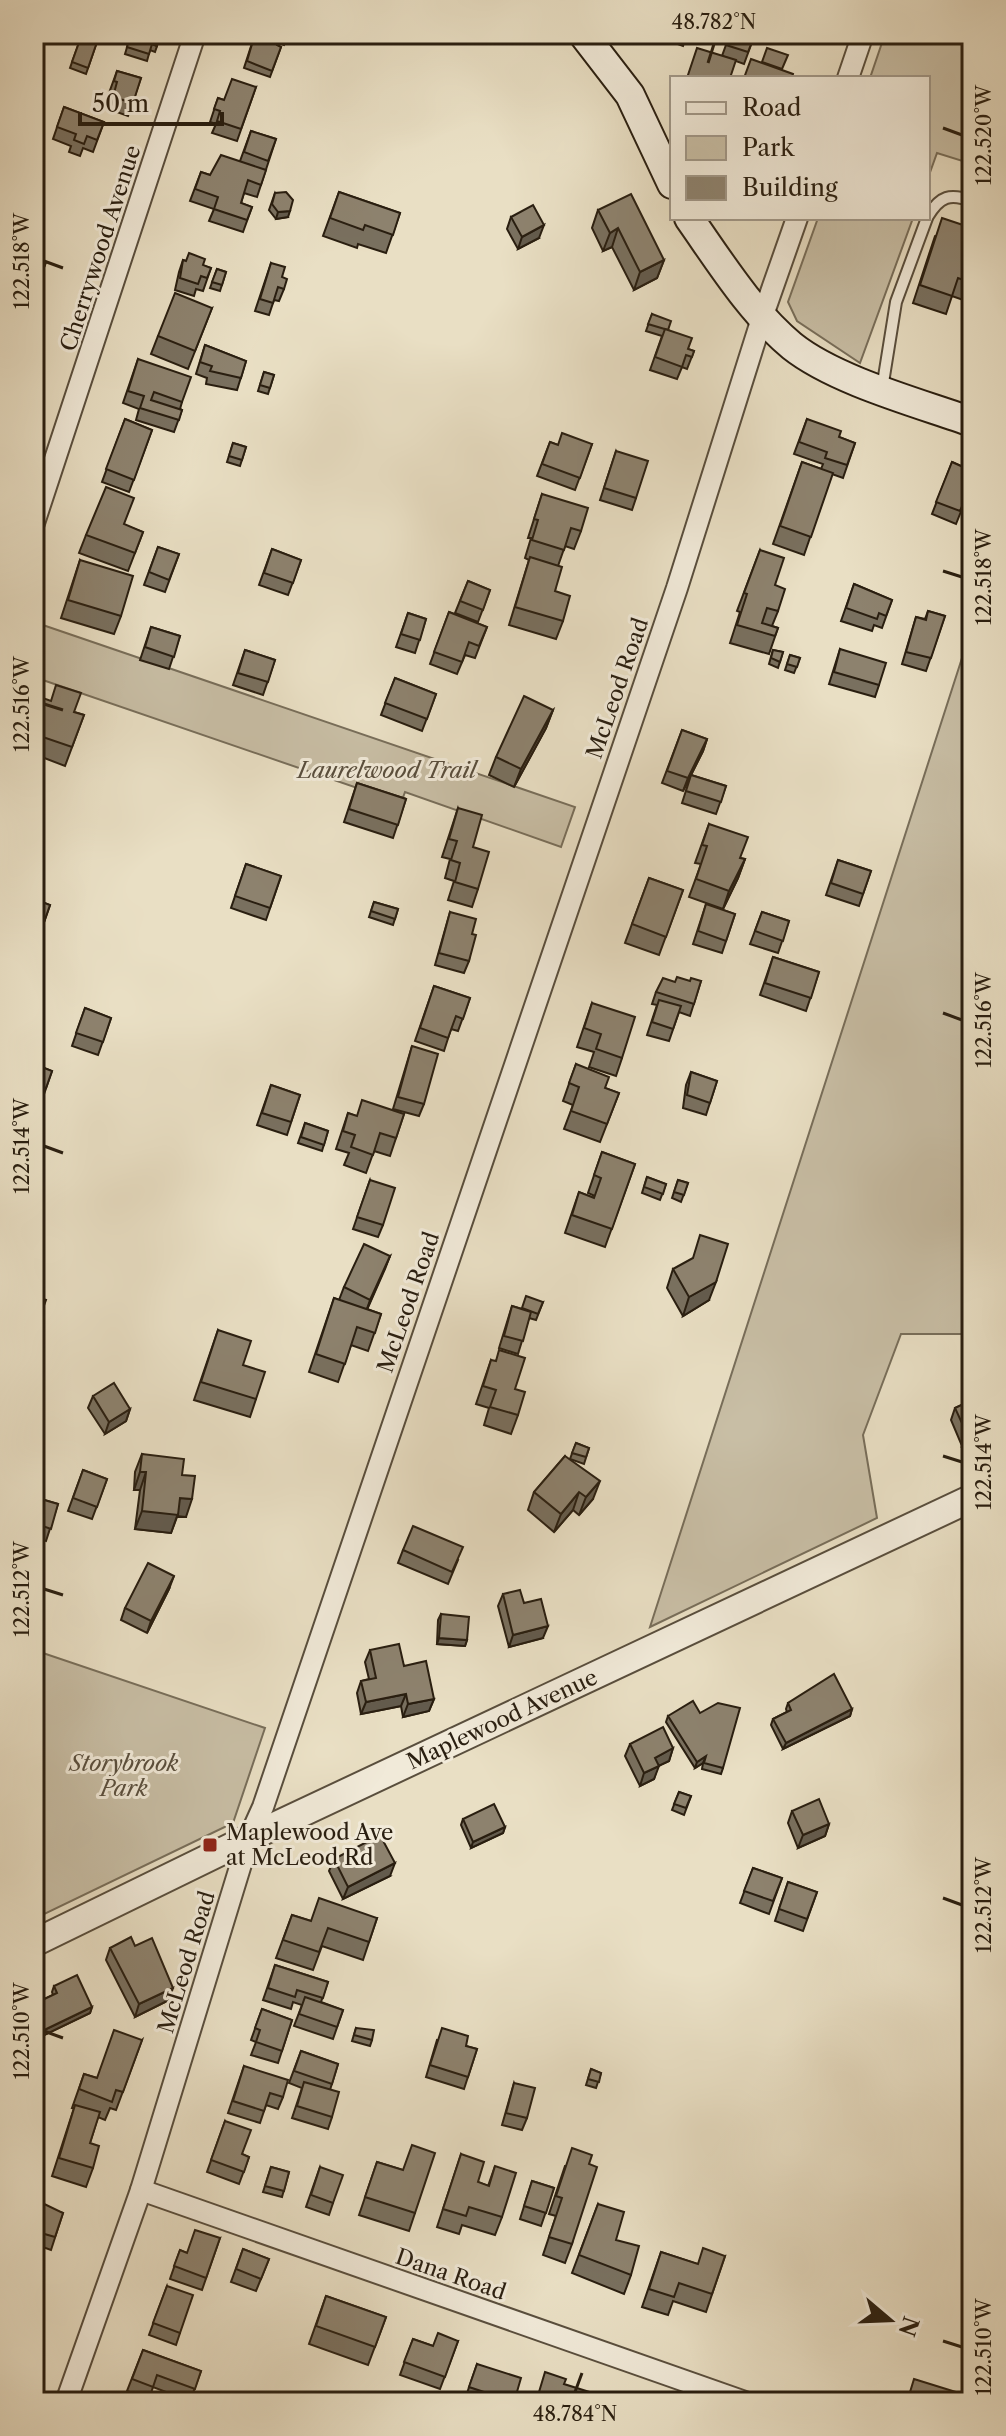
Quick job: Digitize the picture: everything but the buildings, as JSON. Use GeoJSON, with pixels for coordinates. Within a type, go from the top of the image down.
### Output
{"type":"FeatureCollection","features":[{"type":"Feature","properties":{"kind":"main road"},"geometry":{"type":"LineString","coordinates":[[583,34],[630,95],[670,180]]}},
{"type":"Feature","properties":{"kind":"main road"},"geometry":{"type":"LineString","coordinates":[[690,220],[733,281],[793,346],[882,391],[972,422]]}},
{"type":"Feature","properties":{"kind":"street","name":"Cherrywood Avenue"},"geometry":{"type":"LineString","coordinates":[[34,523],[195,34]]}},
{"type":"Feature","properties":{"kind":"street"},"geometry":{"type":"LineString","coordinates":[[849,76],[863,34]]}},
{"type":"Feature","properties":{"kind":"street","name":"McLeod Road"},"geometry":{"type":"LineString","coordinates":[[66,2402],[141,2190],[249,1838],[263,1807],[692,543],[763,315],[796,220]]}},
{"type":"Feature","properties":{"kind":"street","name":"Maplewood Avenue"},"geometry":{"type":"LineString","coordinates":[[34,1943],[249,1838],[972,1498]]}},
{"type":"Feature","properties":{"kind":"street","name":"Dana Road"},"geometry":{"type":"LineString","coordinates":[[141,2190],[745,2402]]}},
{"type":"Feature","properties":{"kind":"lane"},"geometry":{"type":"LineString","coordinates":[[930,214],[938,200],[954,195],[972,201]]}},
{"type":"Feature","properties":{"kind":"lane"},"geometry":{"type":"LineString","coordinates":[[882,391],[896,302],[927,220]]}},
{"type":"Feature","properties":{"kind":"green space"},"geometry":{"type":"Polygon","coordinates":[[[885,34],[972,34],[972,164],[937,153],[930,172],[930,76],[871,76],[885,34]]]}},
{"type":"Feature","properties":{"kind":"green space"},"geometry":{"type":"Polygon","coordinates":[[[817,220],[912,220],[860,363],[797,321],[788,302],[817,220]]]}},
{"type":"Feature","properties":{"kind":"green space","name":"Laurelwood Trail"},"geometry":{"type":"Polygon","coordinates":[[[34,622],[575,807],[561,847],[405,792],[401,803],[34,677],[34,622]]]}},
{"type":"Feature","properties":{"kind":"green space"},"geometry":{"type":"Polygon","coordinates":[[[972,627],[972,1334],[901,1334],[863,1435],[877,1518],[650,1627],[972,627]]]}},
{"type":"Feature","properties":{"kind":"green space","name":"Storybrook Park"},"geometry":{"type":"Polygon","coordinates":[[[34,1650],[265,1728],[233,1823],[34,1919],[34,1650]]]}},
{"type":"Feature","properties":{"kind":"place","name":"Maplewood Ave at McLeod Rd"},"geometry":{"type":"Point","coordinates":[210,1845]}}]}
